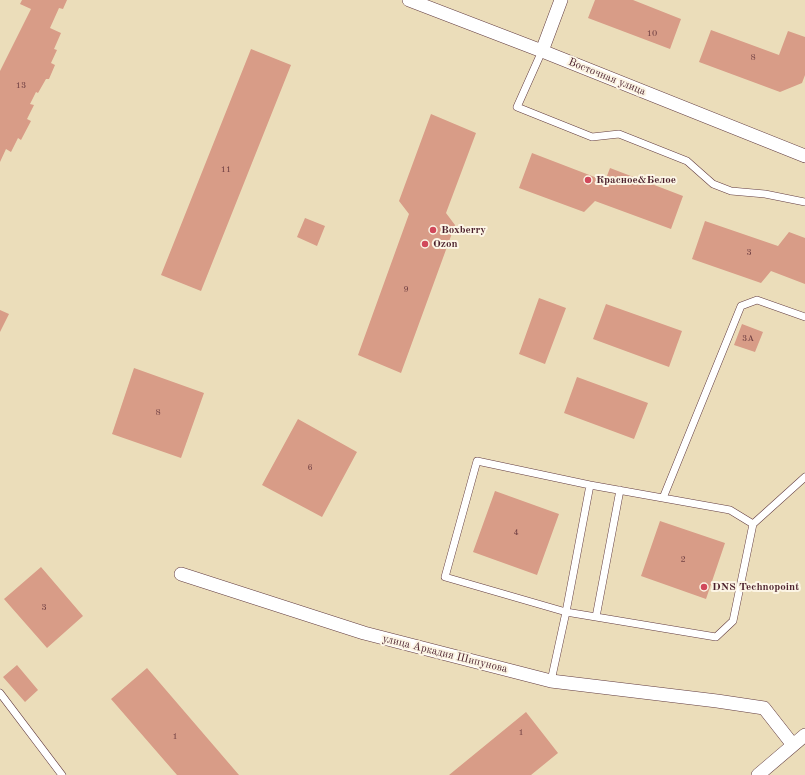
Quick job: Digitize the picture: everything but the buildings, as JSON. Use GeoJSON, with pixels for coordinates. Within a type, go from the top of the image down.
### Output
{"type":"FeatureCollection","features":[{"type":"Feature","properties":{"kind":"street","name":"Восточная улица"},"geometry":{"type":"LineString","coordinates":[[409,0],[804,151]]}},
{"type":"Feature","properties":{"kind":"street"},"geometry":{"type":"LineString","coordinates":[[542,51],[561,0]]}},
{"type":"Feature","properties":{"kind":"street","name":"улица Аркадия Шипунова"},"geometry":{"type":"LineString","coordinates":[[180,574],[364,633],[550,681],[764,708],[793,745]]}},
{"type":"Feature","properties":{"kind":"street"},"geometry":{"type":"LineString","coordinates":[[758,775],[805,735]]}},
{"type":"Feature","properties":{"kind":"lane"},"geometry":{"type":"LineString","coordinates":[[542,51],[517,107],[592,138],[618,134],[660,150],[687,161],[713,184],[731,191],[765,194],[805,202]]}},
{"type":"Feature","properties":{"kind":"lane"},"geometry":{"type":"LineString","coordinates":[[663,498],[741,306],[757,300],[805,317]]}},
{"type":"Feature","properties":{"kind":"lane"},"geometry":{"type":"LineString","coordinates":[[753,524],[730,510],[590,485],[477,461],[445,577],[566,612],[716,637],[733,621],[753,524],[805,477]]}},
{"type":"Feature","properties":{"kind":"lane"},"geometry":{"type":"LineString","coordinates":[[550,681],[566,612],[590,485]]}},
{"type":"Feature","properties":{"kind":"lane"},"geometry":{"type":"LineString","coordinates":[[596,617],[620,490]]}},
{"type":"Feature","properties":{"kind":"lane"},"geometry":{"type":"LineString","coordinates":[[0,693],[62,775]]}},
{"type":"Feature","properties":{"kind":"place","name":"Красное&Белое"},"geometry":{"type":"Point","coordinates":[588,180]}},
{"type":"Feature","properties":{"kind":"place","name":"Boxberry"},"geometry":{"type":"Point","coordinates":[433,230]}},
{"type":"Feature","properties":{"kind":"place","name":"Ozon"},"geometry":{"type":"Point","coordinates":[425,244]}},
{"type":"Feature","properties":{"kind":"place","name":"DNS Technopoint"},"geometry":{"type":"Point","coordinates":[704,587]}}]}
